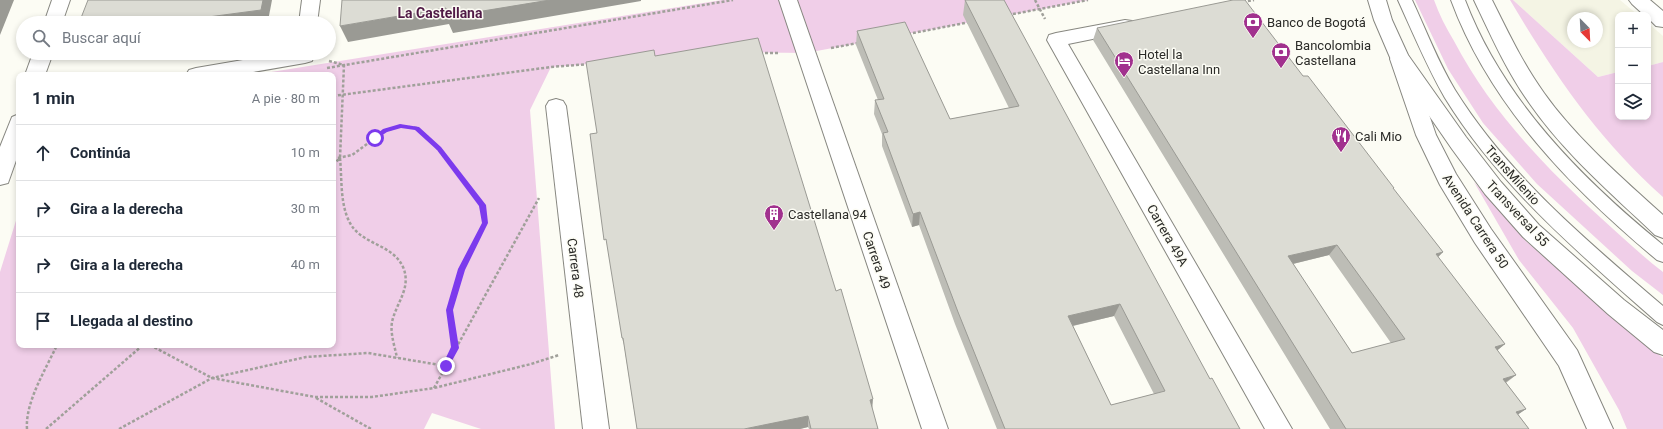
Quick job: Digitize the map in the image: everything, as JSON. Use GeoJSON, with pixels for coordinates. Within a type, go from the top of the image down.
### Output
{"type":"FeatureCollection","features":[{"type":"Feature","properties":{"kind":"street"},"geometry":{"type":"LineString","coordinates":[[55,16],[61,0]]}},
{"type":"Feature","properties":{"kind":"street"},"geometry":{"type":"LineString","coordinates":[[309,16],[311,0]]}},
{"type":"Feature","properties":{"kind":"street","name":"Carrera 49"},"geometry":{"type":"LineString","coordinates":[[788,0],[935,429]]}},
{"type":"Feature","properties":{"kind":"street","name":"Avenida Carrera 50"},"geometry":{"type":"LineString","coordinates":[[1377,0],[1383,20],[1399,57],[1426,135],[1448,179],[1483,236],[1568,358],[1600,429]]}},
{"type":"Feature","properties":{"kind":"street"},"geometry":{"type":"LineString","coordinates":[[1483,0],[1509,54],[1537,99],[1573,142],[1663,229]]}},
{"type":"Feature","properties":{"kind":"street"},"geometry":{"type":"LineString","coordinates":[[1638,0],[1663,21]]}},
{"type":"Feature","properties":{"kind":"street","name":"Carrera 49A"},"geometry":{"type":"LineString","coordinates":[[1141,23],[1056,40],[1279,429]]}},
{"type":"Feature","properties":{"kind":"street","name":"Transversal 55"},"geometry":{"type":"LineString","coordinates":[[1399,57],[1459,143],[1493,188],[1530,231],[1616,308],[1663,344]]}},
{"type":"Feature","properties":{"kind":"street"},"geometry":{"type":"LineString","coordinates":[[36,72],[40,60]]}},
{"type":"Feature","properties":{"kind":"street"},"geometry":{"type":"LineString","coordinates":[[212,72],[274,60]]}},
{"type":"Feature","properties":{"kind":"street","name":"Carrera 48"},"geometry":{"type":"LineString","coordinates":[[556,106],[596,429]]}},
{"type":"Feature","properties":{"kind":"street"},"geometry":{"type":"LineString","coordinates":[[0,177],[16,131]]}},
{"type":"Feature","properties":{"kind":"lane","name":"TransMilenio"},"geometry":{"type":"LineString","coordinates":[[1405,0],[1430,56],[1457,106],[1488,147],[1528,194],[1663,317]]}},
{"type":"Feature","properties":{"kind":"lane"},"geometry":{"type":"LineString","coordinates":[[1458,0],[1469,29],[1483,54],[1506,91],[1546,144],[1629,228],[1663,255]]}},
{"type":"Feature","properties":{"kind":"path"},"geometry":{"type":"LineString","coordinates":[[323,69],[733,0]]}},
{"type":"Feature","properties":{"kind":"path"},"geometry":{"type":"LineString","coordinates":[[1236,3],[1254,0]]}},
{"type":"Feature","properties":{"kind":"path"},"geometry":{"type":"LineString","coordinates":[[344,65],[344,94],[340,158],[347,217],[349,223],[363,238],[380,244],[394,253],[403,267],[405,274],[404,293],[392,323],[397,358]]}},
{"type":"Feature","properties":{"kind":"path"},"geometry":{"type":"LineString","coordinates":[[336,95],[551,67]]}},
{"type":"Feature","properties":{"kind":"path"},"geometry":{"type":"LineString","coordinates":[[336,159],[352,155],[385,131],[400,126],[417,128],[439,149],[482,205],[485,223],[462,269],[449,310],[455,348]]}},
{"type":"Feature","properties":{"kind":"path"},"geometry":{"type":"LineString","coordinates":[[336,162],[340,158]]}},
{"type":"Feature","properties":{"kind":"path"},"geometry":{"type":"LineString","coordinates":[[434,388],[541,195]]}},
{"type":"Feature","properties":{"kind":"path"},"geometry":{"type":"LineString","coordinates":[[156,348],[212,378],[315,397],[372,397],[434,388],[531,364],[586,345]]}},
{"type":"Feature","properties":{"kind":"path"},"geometry":{"type":"LineString","coordinates":[[27,429],[26,425],[29,408],[56,348]]}},
{"type":"Feature","properties":{"kind":"path"},"geometry":{"type":"LineString","coordinates":[[46,429],[139,348]]}},
{"type":"Feature","properties":{"kind":"path"},"geometry":{"type":"LineString","coordinates":[[120,429],[130,422],[212,378],[306,357],[368,353],[446,366]]}},
{"type":"Feature","properties":{"kind":"path"},"geometry":{"type":"LineString","coordinates":[[315,397],[371,429]]}},
{"type":"Feature","properties":{"kind":"shaded area"},"geometry":{"type":"Polygon","coordinates":[[[722,0],[1089,0],[806,53],[722,52],[634,57],[580,65],[551,67],[530,110],[555,429],[481,429],[432,413],[424,429],[0,429],[0,272],[16,221],[16,348],[336,348],[336,72],[271,72],[722,0]]]}},
{"type":"Feature","properties":{"kind":"shaded area"},"geometry":{"type":"Polygon","coordinates":[[[1415,0],[1434,0],[1448,31],[1484,90],[1501,114],[1539,157],[1601,218],[1663,272],[1663,295],[1632,271],[1537,184],[1483,123],[1448,69],[1415,0]]]}},
{"type":"Feature","properties":{"kind":"shaded area"},"geometry":{"type":"Polygon","coordinates":[[[1510,0],[1513,0],[1598,77],[1615,73],[1615,120],[1651,120],[1651,65],[1663,62],[1663,197],[1618,152],[1598,129],[1561,80],[1510,0]]]}},
{"type":"Feature","properties":{"kind":"shaded area"},"geometry":{"type":"Polygon","coordinates":[[[1513,0],[1620,0],[1634,12],[1615,12],[1615,73],[1598,77],[1513,0]]]}},
{"type":"Feature","properties":{"kind":"shaded area"},"geometry":{"type":"Polygon","coordinates":[[[1651,26],[1663,36],[1663,62],[1651,65],[1651,26]]]}},
{"type":"Feature","properties":{"kind":"shaded area"},"geometry":{"type":"Polygon","coordinates":[[[1474,182],[1526,241],[1613,318],[1663,358],[1663,429],[1627,429],[1619,410],[1573,328],[1519,260],[1474,182]]]}},
{"type":"Feature","properties":{"kind":"building"},"geometry":{"type":"Polygon","coordinates":[[[88,0],[263,0],[261,10],[216,16],[82,16],[88,0]]]}},
{"type":"Feature","properties":{"kind":"building"},"geometry":{"type":"Polygon","coordinates":[[[342,0],[550,0],[446,17],[446,8],[340,26],[342,0]]]}},
{"type":"Feature","properties":{"kind":"building"},"geometry":{"type":"Polygon","coordinates":[[[965,0],[1004,0],[1210,379],[1212,378],[1240,429],[1005,429],[920,212],[913,214],[883,133],[888,132],[875,100],[884,99],[857,31],[905,22],[950,119],[1019,106],[965,0]],[[1120,304],[1068,316],[1111,405],[1165,391],[1120,304]]]}},
{"type":"Feature","properties":{"kind":"building"},"geometry":{"type":"Polygon","coordinates":[[[1233,0],[1245,0],[1303,76],[1308,76],[1443,252],[1436,254],[1505,344],[1495,347],[1516,375],[1503,379],[1526,409],[1516,412],[1529,429],[1346,429],[1097,28],[1233,0]],[[1337,245],[1288,256],[1352,353],[1405,339],[1337,245]]]}},
{"type":"Feature","properties":{"kind":"building"},"geometry":{"type":"Polygon","coordinates":[[[758,38],[836,291],[841,289],[873,399],[870,400],[878,429],[811,429],[808,416],[744,429],[637,429],[606,239],[604,240],[590,134],[597,133],[586,62],[654,50],[655,56],[758,38]]]}},
{"type":"Feature","properties":{"kind":"place","name":"Banco de Bogotá"},"geometry":{"type":"Point","coordinates":[1253,39]}},
{"type":"Feature","properties":{"kind":"place","name":"Bancolombia Castellana"},"geometry":{"type":"Point","coordinates":[1281,69]}},
{"type":"Feature","properties":{"kind":"place","name":"Hotel la Castellana Inn"},"geometry":{"type":"Point","coordinates":[1124,78]}},
{"type":"Feature","properties":{"kind":"place","name":"Cali Mio"},"geometry":{"type":"Point","coordinates":[1341,153]}},
{"type":"Feature","properties":{"kind":"place","name":"Castellana 94"},"geometry":{"type":"Point","coordinates":[774,231]}},
{"type":"Feature","properties":{"kind":"district","name":"La Castellana"},"geometry":{"type":"Point","coordinates":[440,13]}},
{"type":"Feature","properties":{"kind":"route"},"geometry":{"type":"LineString","coordinates":[[375,138],[385,131],[400,126],[417,128],[439,149],[482,205],[485,223],[462,269],[449,310],[455,348],[446,366]]}}]}
